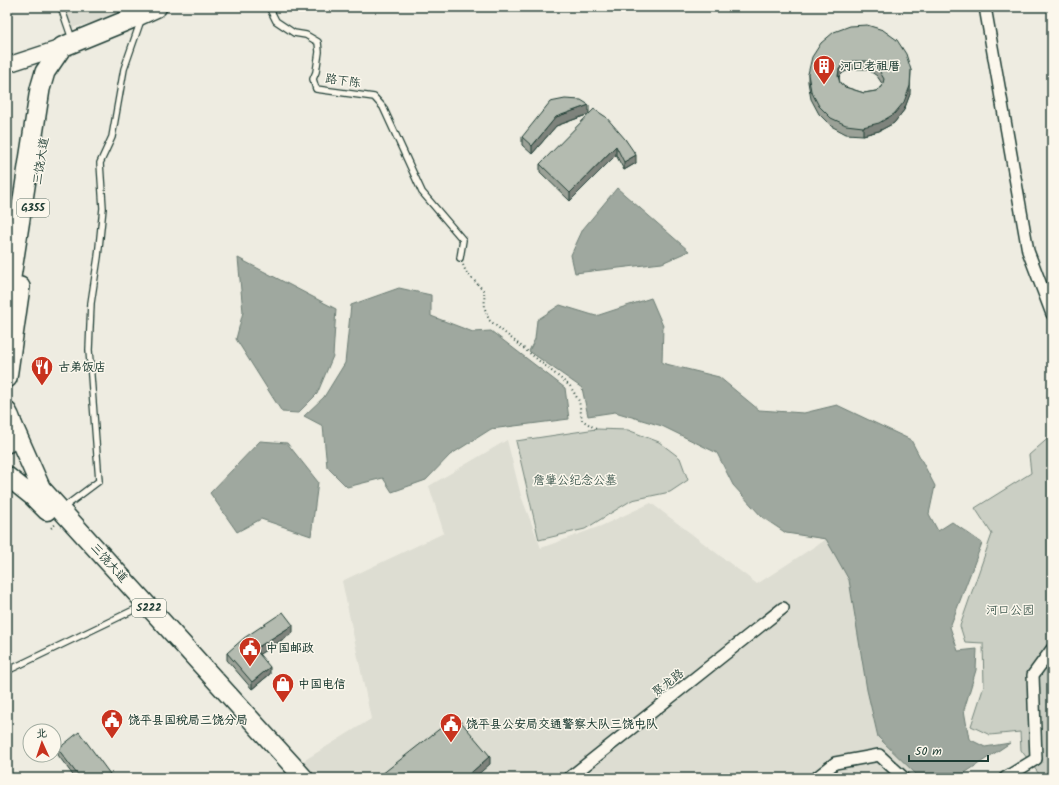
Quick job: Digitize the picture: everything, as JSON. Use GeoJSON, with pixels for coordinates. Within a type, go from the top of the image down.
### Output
{"type":"FeatureCollection","features":[{"type":"Feature","properties":{"kind":"highway"},"geometry":{"type":"LineString","coordinates":[[67,45],[150,11]]}},
{"type":"Feature","properties":{"kind":"highway","name":"三饶大道"},"geometry":{"type":"LineString","coordinates":[[7,378],[13,274],[40,89],[41,62],[67,45]]}},
{"type":"Feature","properties":{"kind":"highway","name":"三饶大道"},"geometry":{"type":"LineString","coordinates":[[7,303],[52,90],[67,45]]}},
{"type":"Feature","properties":{"kind":"highway"},"geometry":{"type":"LineString","coordinates":[[7,444],[12,433],[10,418]]}},
{"type":"Feature","properties":{"kind":"main road","name":"三饶大道"},"geometry":{"type":"LineString","coordinates":[[10,418],[37,492],[141,607],[304,778]]}},
{"type":"Feature","properties":{"kind":"main road","name":"三饶大道"},"geometry":{"type":"LineString","coordinates":[[7,476],[37,492],[61,510],[141,607],[288,778]]}},
{"type":"Feature","properties":{"kind":"street"},"geometry":{"type":"LineString","coordinates":[[985,7],[1028,252],[1052,314]]}},
{"type":"Feature","properties":{"kind":"street"},"geometry":{"type":"LineString","coordinates":[[7,65],[41,62]]}},
{"type":"Feature","properties":{"kind":"street","name":"聚龙路"},"geometry":{"type":"LineString","coordinates":[[569,778],[783,608]]}},
{"type":"Feature","properties":{"kind":"street"},"geometry":{"type":"LineString","coordinates":[[1005,778],[1036,759],[1033,675],[1052,649]]}},
{"type":"Feature","properties":{"kind":"street"},"geometry":{"type":"LineString","coordinates":[[816,778],[834,763],[879,755],[904,778]]}},
{"type":"Feature","properties":{"kind":"lane"},"geometry":{"type":"LineString","coordinates":[[61,7],[67,45]]}},
{"type":"Feature","properties":{"kind":"lane","name":"路下陈"},"geometry":{"type":"LineString","coordinates":[[269,7],[276,21],[294,33],[306,35],[318,42],[319,52],[316,72],[313,79],[316,89],[374,97],[383,107],[422,192],[463,240],[460,258]]}},
{"type":"Feature","properties":{"kind":"lane"},"geometry":{"type":"LineString","coordinates":[[61,510],[99,480],[89,350],[91,303],[103,208],[100,163],[112,137],[124,69],[150,11]]}},
{"type":"Feature","properties":{"kind":"lane"},"geometry":{"type":"LineString","coordinates":[[7,671],[141,607]]}},
{"type":"Feature","properties":{"kind":"path"},"geometry":{"type":"LineString","coordinates":[[460,258],[466,272],[484,291],[485,309],[489,320],[570,386],[579,401],[582,420],[596,429]]}},
{"type":"Feature","properties":{"kind":"shaded area"},"geometry":{"type":"Polygon","coordinates":[[[65,7],[125,7],[126,14],[71,28],[65,7]]]}},
{"type":"Feature","properties":{"kind":"shaded area"},"geometry":{"type":"Polygon","coordinates":[[[617,188],[689,251],[662,263],[575,273],[571,255],[583,229],[617,188]]]}},
{"type":"Feature","properties":{"kind":"shaded area"},"geometry":{"type":"Polygon","coordinates":[[[238,258],[336,309],[333,356],[317,394],[298,413],[282,412],[236,339],[243,312],[238,258]]]}},
{"type":"Feature","properties":{"kind":"shaded area"},"geometry":{"type":"Polygon","coordinates":[[[399,288],[431,295],[431,316],[473,332],[491,331],[565,388],[569,419],[491,429],[450,455],[426,480],[392,492],[383,478],[347,487],[327,467],[323,426],[304,416],[324,397],[345,363],[351,305],[399,288]]]}},
{"type":"Feature","properties":{"kind":"shaded area"},"geometry":{"type":"Polygon","coordinates":[[[651,298],[663,326],[662,363],[719,377],[759,410],[804,413],[837,405],[911,440],[935,486],[929,514],[938,531],[952,522],[982,543],[950,627],[958,651],[977,649],[976,670],[964,710],[969,739],[985,747],[1010,743],[957,778],[920,778],[878,737],[867,690],[849,580],[826,539],[786,533],[762,517],[733,485],[717,453],[662,426],[615,412],[588,416],[582,388],[529,351],[535,339],[537,320],[560,305],[596,316],[651,298]]]}},
{"type":"Feature","properties":{"kind":"shaded area"},"geometry":{"type":"Polygon","coordinates":[[[507,440],[521,496],[541,548],[601,526],[651,503],[757,584],[826,539],[849,580],[867,690],[878,737],[920,778],[276,778],[371,719],[342,581],[444,533],[429,486],[507,440]]]}},
{"type":"Feature","properties":{"kind":"shaded area"},"geometry":{"type":"Polygon","coordinates":[[[260,441],[287,443],[318,482],[311,536],[261,519],[237,532],[210,493],[260,441]]]}},
{"type":"Feature","properties":{"kind":"green space","name":"詹肇公纪念公墓"},"geometry":{"type":"Polygon","coordinates":[[[596,429],[628,430],[659,442],[680,458],[688,480],[670,492],[632,500],[585,529],[539,540],[516,441],[596,429]]]}},
{"type":"Feature","properties":{"kind":"green space","name":"河口公园"},"geometry":{"type":"Polygon","coordinates":[[[1052,435],[1052,778],[1042,778],[1021,750],[1020,732],[990,735],[971,726],[984,686],[983,643],[965,642],[960,626],[992,534],[975,508],[1031,473],[1029,455],[1052,435]]]}},
{"type":"Feature","properties":{"kind":"building","name":"河口老祖厝"},"geometry":{"type":"Polygon","coordinates":[[[867,25],[883,30],[897,40],[906,54],[911,70],[910,86],[904,102],[894,114],[879,123],[863,127],[846,125],[831,118],[819,106],[811,91],[808,74],[812,57],[821,43],[834,32],[850,26],[867,25]],[[853,61],[844,64],[839,69],[838,76],[840,83],[845,87],[864,93],[876,91],[882,87],[884,79],[877,67],[867,61],[853,61]]]}},
{"type":"Feature","properties":{"kind":"building"},"geometry":{"type":"Polygon","coordinates":[[[565,99],[581,100],[589,105],[556,117],[532,146],[522,137],[550,102],[565,99]]]}},
{"type":"Feature","properties":{"kind":"building"},"geometry":{"type":"Polygon","coordinates":[[[594,109],[606,117],[625,139],[636,155],[624,162],[616,146],[570,193],[540,164],[594,109]]]}},
{"type":"Feature","properties":{"kind":"building"},"geometry":{"type":"Polygon","coordinates":[[[283,612],[293,625],[255,649],[270,667],[252,682],[227,653],[244,638],[283,612]]]}},
{"type":"Feature","properties":{"kind":"building","name":"饶平县公安局交通警察大队三饶中队"},"geometry":{"type":"Polygon","coordinates":[[[456,716],[490,756],[465,778],[377,778],[456,716]]]}},
{"type":"Feature","properties":{"kind":"building"},"geometry":{"type":"Polygon","coordinates":[[[79,732],[110,774],[105,778],[80,778],[62,754],[62,746],[79,732]]]}},
{"type":"Feature","properties":{"kind":"place","name":"河口老祖厝"},"geometry":{"type":"Point","coordinates":[824,86]}},
{"type":"Feature","properties":{"kind":"place","name":"古弟饭店"},"geometry":{"type":"Point","coordinates":[42,386]}},
{"type":"Feature","properties":{"kind":"place","name":"中国邮政"},"geometry":{"type":"Point","coordinates":[250,668]}},
{"type":"Feature","properties":{"kind":"place","name":"中国电信"},"geometry":{"type":"Point","coordinates":[283,704]}},
{"type":"Feature","properties":{"kind":"place","name":"饶平县国税局三饶分局"},"geometry":{"type":"Point","coordinates":[112,740]}},
{"type":"Feature","properties":{"kind":"place","name":"饶平县公安局交通警察大队三饶中队"},"geometry":{"type":"Point","coordinates":[451,744]}}]}
